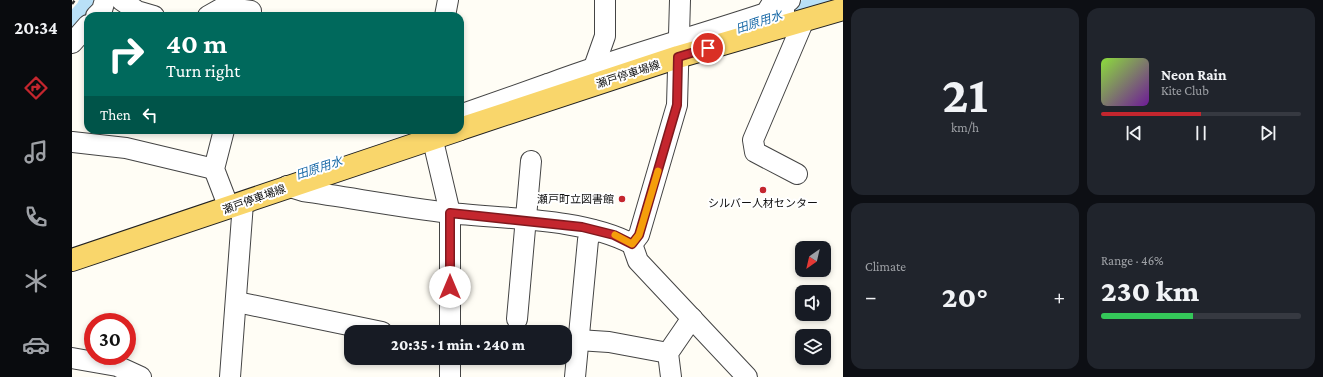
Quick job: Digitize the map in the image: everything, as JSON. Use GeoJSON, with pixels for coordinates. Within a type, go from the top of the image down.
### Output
{"type":"FeatureCollection","features":[{"type":"Feature","properties":{"kind":"main road","name":"瀬戸停車場線"},"geometry":{"type":"LineString","coordinates":[[464,128],[551,91],[678,50],[786,9],[843,9]]}},
{"type":"Feature","properties":{"kind":"main road","name":"瀬戸停車場線"},"geometry":{"type":"LineString","coordinates":[[72,260],[236,205],[427,135]]}},
{"type":"Feature","properties":{"kind":"street"},"geometry":{"type":"LineString","coordinates":[[100,12],[105,0]]}},
{"type":"Feature","properties":{"kind":"street"},"geometry":{"type":"LineString","coordinates":[[121,0],[148,9]]}},
{"type":"Feature","properties":{"kind":"street"},"geometry":{"type":"LineString","coordinates":[[446,12],[448,0]]}},
{"type":"Feature","properties":{"kind":"street"},"geometry":{"type":"LineString","coordinates":[[594,67],[605,36],[605,0]]}},
{"type":"Feature","properties":{"kind":"street"},"geometry":{"type":"LineString","coordinates":[[632,244],[639,235],[677,105],[680,0]]}},
{"type":"Feature","properties":{"kind":"street"},"geometry":{"type":"LineString","coordinates":[[215,12],[224,7],[252,9]]}},
{"type":"Feature","properties":{"kind":"street"},"geometry":{"type":"LineString","coordinates":[[786,9],[753,140],[755,152],[797,174]]}},
{"type":"Feature","properties":{"kind":"street"},"geometry":{"type":"LineString","coordinates":[[72,43],[84,30]]}},
{"type":"Feature","properties":{"kind":"street"},"geometry":{"type":"LineString","coordinates":[[464,114],[551,91],[594,67],[678,50]]}},
{"type":"Feature","properties":{"kind":"street"},"geometry":{"type":"LineString","coordinates":[[214,169],[223,134]]}},
{"type":"Feature","properties":{"kind":"street"},"geometry":{"type":"LineString","coordinates":[[427,135],[434,144],[450,213],[450,325]]}},
{"type":"Feature","properties":{"kind":"street"},"geometry":{"type":"LineString","coordinates":[[72,142],[126,148],[214,169],[236,205],[237,302],[230,377]]}},
{"type":"Feature","properties":{"kind":"street"},"geometry":{"type":"LineString","coordinates":[[517,319],[527,220],[531,161]]}},
{"type":"Feature","properties":{"kind":"street"},"geometry":{"type":"LineString","coordinates":[[287,186],[303,191],[450,213],[582,227],[614,235],[632,244],[638,261],[747,377]]}},
{"type":"Feature","properties":{"kind":"street"},"geometry":{"type":"LineString","coordinates":[[575,377],[588,240],[593,230]]}},
{"type":"Feature","properties":{"kind":"street"},"geometry":{"type":"LineString","coordinates":[[237,302],[348,325]]}},
{"type":"Feature","properties":{"kind":"street"},"geometry":{"type":"LineString","coordinates":[[671,377],[668,353],[692,318]]}},
{"type":"Feature","properties":{"kind":"street"},"geometry":{"type":"LineString","coordinates":[[578,340],[609,342],[668,353]]}},
{"type":"Feature","properties":{"kind":"street"},"geometry":{"type":"LineString","coordinates":[[72,358],[117,366],[141,377]]}},
{"type":"Feature","properties":{"kind":"street"},"geometry":{"type":"LineString","coordinates":[[450,365],[450,377]]}},
{"type":"Feature","properties":{"kind":"path"},"geometry":{"type":"LineString","coordinates":[[72,4],[75,0]]}},
{"type":"Feature","properties":{"kind":"waterway"},"geometry":{"type":"LineString","coordinates":[[86,12],[93,0]]}},
{"type":"Feature","properties":{"kind":"waterway","name":"田原用水"},"geometry":{"type":"LineString","coordinates":[[776,16],[826,0]]}},
{"type":"Feature","properties":{"kind":"waterway"},"geometry":{"type":"LineString","coordinates":[[72,28],[84,14]]}},
{"type":"Feature","properties":{"kind":"slow traffic"},"geometry":{"type":"LineString","coordinates":[[615,235],[632,244],[639,235],[658,171]]}},
{"type":"Feature","properties":{"kind":"place","name":"シルバー人材センター"},"geometry":{"type":"Point","coordinates":[763,190]}},
{"type":"Feature","properties":{"kind":"place","name":"瀬戸町立図書館"},"geometry":{"type":"Point","coordinates":[622,199]}},
{"type":"Feature","properties":{"kind":"route"},"geometry":{"type":"LineString","coordinates":[[450,287],[450,213],[582,227],[614,235],[632,244],[639,235],[677,105],[678,57],[708,48]]}}]}
